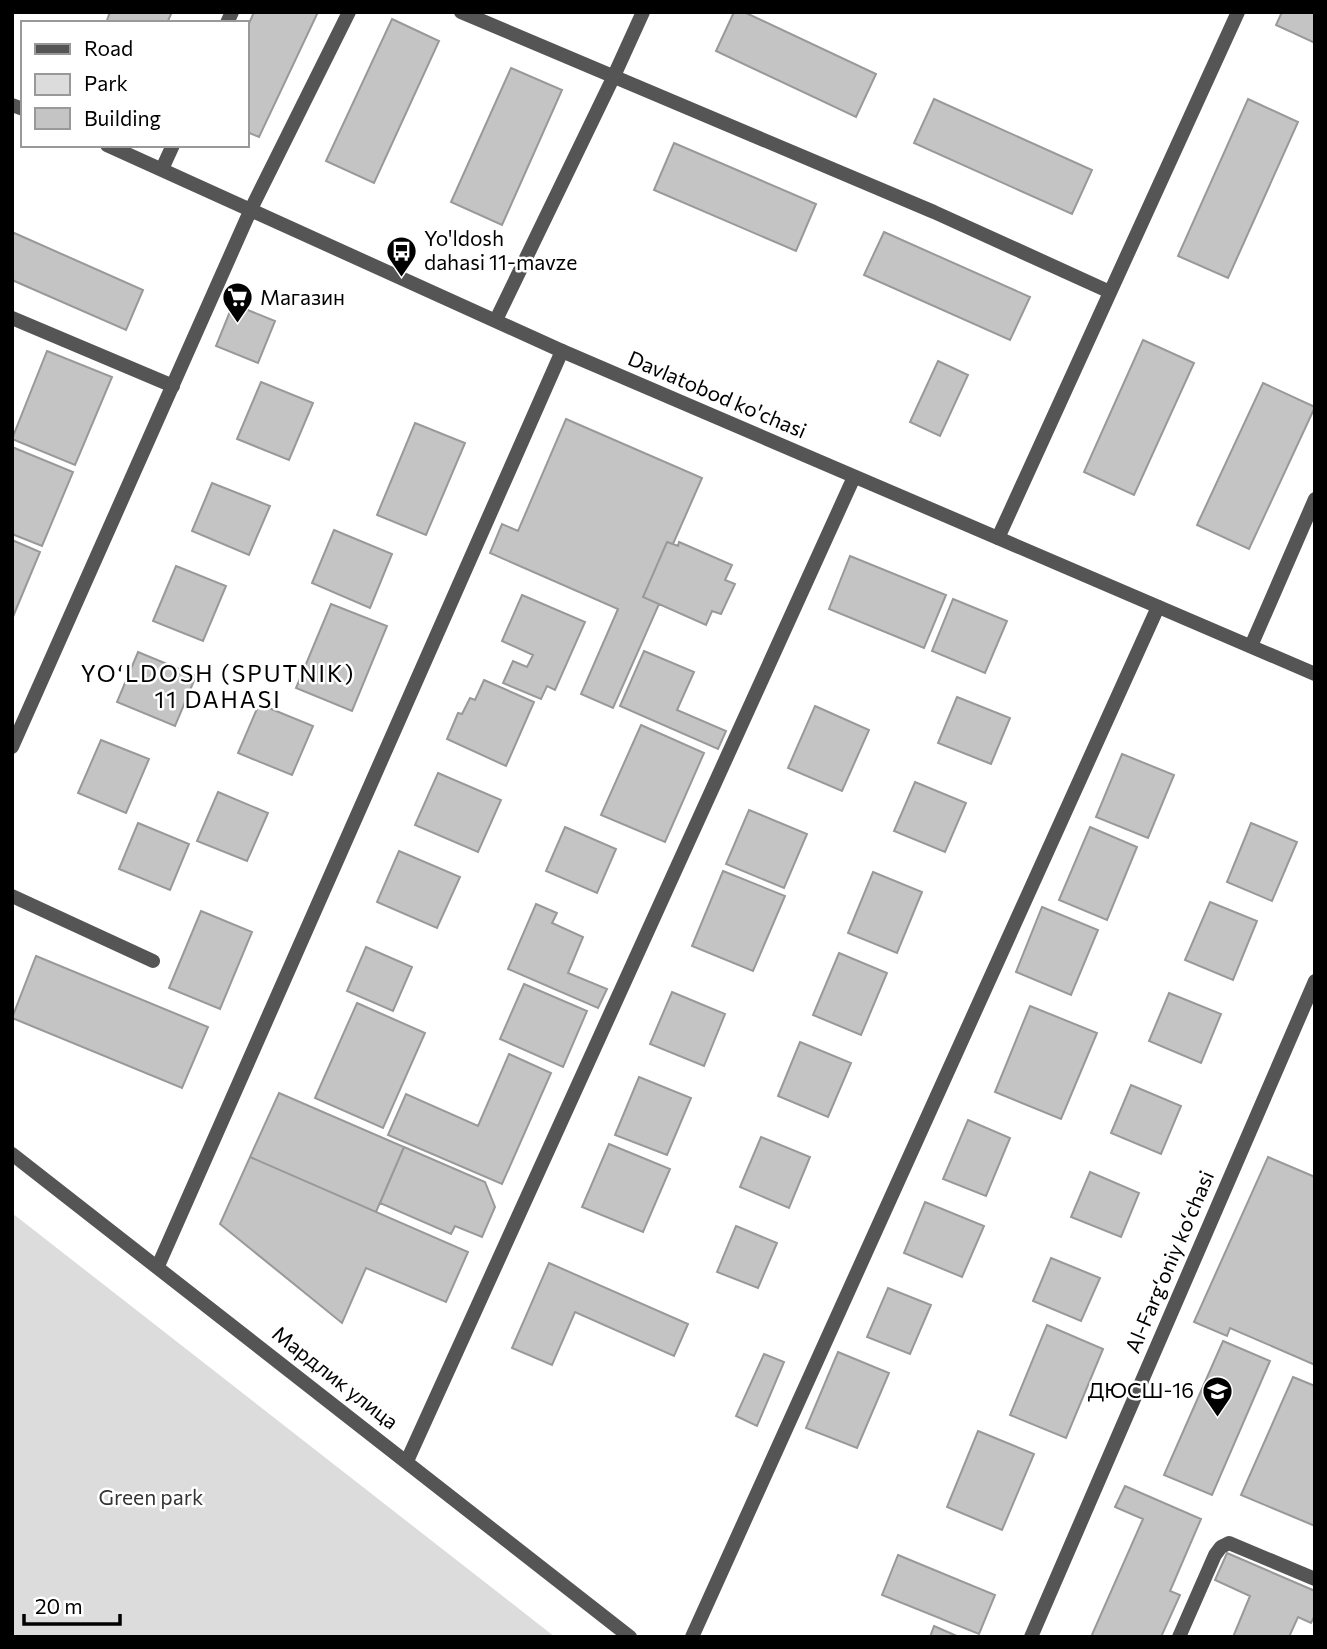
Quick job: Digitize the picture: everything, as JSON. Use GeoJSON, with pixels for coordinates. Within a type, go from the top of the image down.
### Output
{"type":"FeatureCollection","features":[{"type":"Feature","properties":{"kind":"street"},"geometry":{"type":"LineString","coordinates":[[12,747],[251,209],[349,12]]}},
{"type":"Feature","properties":{"kind":"street"},"geometry":{"type":"LineString","coordinates":[[461,12],[934,212],[1110,292]]}},
{"type":"Feature","properties":{"kind":"street"},"geometry":{"type":"LineString","coordinates":[[496,320],[643,12]]}},
{"type":"Feature","properties":{"kind":"street"},"geometry":{"type":"LineString","coordinates":[[998,538],[1238,12]]}},
{"type":"Feature","properties":{"kind":"street","name":"Davlatobod ko'chasi"},"geometry":{"type":"LineString","coordinates":[[112,147],[562,351],[1315,674]]}},
{"type":"Feature","properties":{"kind":"street"},"geometry":{"type":"LineString","coordinates":[[162,169],[172,147]]}},
{"type":"Feature","properties":{"kind":"street"},"geometry":{"type":"LineString","coordinates":[[12,318],[173,386]]}},
{"type":"Feature","properties":{"kind":"street"},"geometry":{"type":"LineString","coordinates":[[158,1266],[562,351]]}},
{"type":"Feature","properties":{"kind":"street"},"geometry":{"type":"LineString","coordinates":[[407,1461],[854,477]]}},
{"type":"Feature","properties":{"kind":"street"},"geometry":{"type":"LineString","coordinates":[[1251,646],[1315,499]]}},
{"type":"Feature","properties":{"kind":"street"},"geometry":{"type":"LineString","coordinates":[[692,1637],[1158,607]]}},
{"type":"Feature","properties":{"kind":"street"},"geometry":{"type":"LineString","coordinates":[[12,896],[153,961]]}},
{"type":"Feature","properties":{"kind":"street","name":"Al-Farg‘oniy ko‘chasi"},"geometry":{"type":"LineString","coordinates":[[1031,1637],[1315,981]]}},
{"type":"Feature","properties":{"kind":"street","name":"Мардлик улица"},"geometry":{"type":"LineString","coordinates":[[12,1154],[631,1637]]}},
{"type":"Feature","properties":{"kind":"street"},"geometry":{"type":"LineString","coordinates":[[1179,1637],[1215,1555],[1221,1547],[1229,1543],[1315,1579]]}},
{"type":"Feature","properties":{"kind":"green space","name":"Green park"},"geometry":{"type":"Polygon","coordinates":[[[12,1213],[555,1637],[12,1637],[12,1213]]]}},
{"type":"Feature","properties":{"kind":"building"},"geometry":{"type":"Polygon","coordinates":[[[110,12],[172,12],[168,21],[107,21],[110,12]]]}},
{"type":"Feature","properties":{"kind":"building"},"geometry":{"type":"Polygon","coordinates":[[[254,12],[318,12],[259,137],[248,132],[248,26],[254,12]]]}},
{"type":"Feature","properties":{"kind":"building"},"geometry":{"type":"Polygon","coordinates":[[[734,12],[744,12],[876,74],[856,117],[716,51],[734,12]]]}},
{"type":"Feature","properties":{"kind":"building"},"geometry":{"type":"Polygon","coordinates":[[[1282,12],[1315,12],[1315,43],[1276,25],[1282,12]]]}},
{"type":"Feature","properties":{"kind":"building"},"geometry":{"type":"Polygon","coordinates":[[[392,19],[439,41],[374,183],[326,161],[392,19]]]}},
{"type":"Feature","properties":{"kind":"building"},"geometry":{"type":"Polygon","coordinates":[[[511,68],[562,90],[502,225],[451,202],[511,68]]]}},
{"type":"Feature","properties":{"kind":"building"},"geometry":{"type":"Polygon","coordinates":[[[934,99],[1092,170],[1072,214],[914,143],[934,99]]]}},
{"type":"Feature","properties":{"kind":"building"},"geometry":{"type":"Polygon","coordinates":[[[1248,99],[1298,122],[1228,278],[1178,256],[1248,99]]]}},
{"type":"Feature","properties":{"kind":"building"},"geometry":{"type":"Polygon","coordinates":[[[674,143],[816,204],[796,251],[654,190],[674,143]]]}},
{"type":"Feature","properties":{"kind":"building"},"geometry":{"type":"Polygon","coordinates":[[[12,232],[143,290],[126,330],[12,280],[12,232]]]}},
{"type":"Feature","properties":{"kind":"building"},"geometry":{"type":"Polygon","coordinates":[[[884,232],[1030,297],[1010,340],[864,275],[884,232]]]}},
{"type":"Feature","properties":{"kind":"building"},"geometry":{"type":"Polygon","coordinates":[[[233,304],[275,321],[258,363],[216,346],[233,304]]]}},
{"type":"Feature","properties":{"kind":"building"},"geometry":{"type":"Polygon","coordinates":[[[1143,340],[1194,363],[1134,495],[1084,472],[1143,340]]]}},
{"type":"Feature","properties":{"kind":"building"},"geometry":{"type":"Polygon","coordinates":[[[47,351],[112,377],[75,465],[12,439],[47,351]]]}},
{"type":"Feature","properties":{"kind":"building"},"geometry":{"type":"Polygon","coordinates":[[[938,361],[968,375],[940,436],[910,422],[938,361]]]}},
{"type":"Feature","properties":{"kind":"building"},"geometry":{"type":"Polygon","coordinates":[[[261,382],[313,403],[289,460],[237,439],[261,382]]]}},
{"type":"Feature","properties":{"kind":"building"},"geometry":{"type":"Polygon","coordinates":[[[1263,383],[1315,407],[1249,549],[1197,525],[1263,383]]]}},
{"type":"Feature","properties":{"kind":"building"},"geometry":{"type":"Polygon","coordinates":[[[566,419],[702,478],[673,544],[667,542],[643,597],[659,604],[613,708],[581,694],[618,609],[490,553],[502,524],[518,531],[566,419]]]}},
{"type":"Feature","properties":{"kind":"building"},"geometry":{"type":"Polygon","coordinates":[[[415,423],[465,443],[426,535],[377,515],[415,423]]]}},
{"type":"Feature","properties":{"kind":"building"},"geometry":{"type":"Polygon","coordinates":[[[12,447],[73,472],[42,546],[12,534],[12,447]]]}},
{"type":"Feature","properties":{"kind":"building"},"geometry":{"type":"Polygon","coordinates":[[[212,483],[270,506],[249,555],[192,531],[212,483]]]}},
{"type":"Feature","properties":{"kind":"building"},"geometry":{"type":"Polygon","coordinates":[[[334,530],[392,554],[370,608],[312,583],[334,530]]]}},
{"type":"Feature","properties":{"kind":"building"},"geometry":{"type":"Polygon","coordinates":[[[12,540],[40,552],[12,619],[12,540]]]}},
{"type":"Feature","properties":{"kind":"building"},"geometry":{"type":"Polygon","coordinates":[[[667,542],[678,546],[679,542],[732,565],[725,580],[735,584],[721,614],[712,611],[706,625],[643,597],[667,542]]]}},
{"type":"Feature","properties":{"kind":"building"},"geometry":{"type":"Polygon","coordinates":[[[850,556],[946,595],[924,648],[829,609],[850,556]]]}},
{"type":"Feature","properties":{"kind":"building"},"geometry":{"type":"Polygon","coordinates":[[[176,566],[226,586],[203,641],[153,621],[176,566]]]}},
{"type":"Feature","properties":{"kind":"building"},"geometry":{"type":"Polygon","coordinates":[[[522,595],[585,622],[555,690],[547,686],[541,699],[503,683],[513,661],[527,667],[533,655],[502,641],[522,595]]]}},
{"type":"Feature","properties":{"kind":"building"},"geometry":{"type":"Polygon","coordinates":[[[953,599],[1007,621],[985,673],[932,651],[953,599]]]}},
{"type":"Feature","properties":{"kind":"building"},"geometry":{"type":"Polygon","coordinates":[[[331,604],[387,626],[352,711],[296,688],[331,604]]]}},
{"type":"Feature","properties":{"kind":"building"},"geometry":{"type":"Polygon","coordinates":[[[644,651],[694,672],[677,710],[726,731],[718,749],[620,706],[644,651]]]}},
{"type":"Feature","properties":{"kind":"building"},"geometry":{"type":"Polygon","coordinates":[[[138,652],[196,676],[175,726],[117,702],[138,652]]]}},
{"type":"Feature","properties":{"kind":"building"},"geometry":{"type":"Polygon","coordinates":[[[484,680],[534,702],[506,766],[447,739],[458,713],[462,714],[470,698],[475,700],[484,680]]]}},
{"type":"Feature","properties":{"kind":"building"},"geometry":{"type":"Polygon","coordinates":[[[957,697],[1010,718],[991,764],[938,743],[957,697]]]}},
{"type":"Feature","properties":{"kind":"building"},"geometry":{"type":"Polygon","coordinates":[[[259,704],[313,726],[292,775],[238,753],[259,704]]]}},
{"type":"Feature","properties":{"kind":"building"},"geometry":{"type":"Polygon","coordinates":[[[815,706],[869,730],[842,791],[788,768],[815,706]]]}},
{"type":"Feature","properties":{"kind":"building"},"geometry":{"type":"Polygon","coordinates":[[[641,725],[704,753],[665,842],[601,815],[641,725]]]}},
{"type":"Feature","properties":{"kind":"building"},"geometry":{"type":"Polygon","coordinates":[[[101,740],[149,759],[126,813],[78,793],[101,740]]]}},
{"type":"Feature","properties":{"kind":"building"},"geometry":{"type":"Polygon","coordinates":[[[1122,754],[1174,775],[1148,838],[1096,817],[1122,754]]]}},
{"type":"Feature","properties":{"kind":"building"},"geometry":{"type":"Polygon","coordinates":[[[438,773],[501,800],[478,852],[415,825],[438,773]]]}},
{"type":"Feature","properties":{"kind":"building"},"geometry":{"type":"Polygon","coordinates":[[[915,782],[966,803],[945,852],[894,831],[915,782]]]}},
{"type":"Feature","properties":{"kind":"building"},"geometry":{"type":"Polygon","coordinates":[[[218,792],[268,813],[247,861],[197,841],[218,792]]]}},
{"type":"Feature","properties":{"kind":"building"},"geometry":{"type":"Polygon","coordinates":[[[749,810],[807,834],[784,888],[726,864],[749,810]]]}},
{"type":"Feature","properties":{"kind":"building"},"geometry":{"type":"Polygon","coordinates":[[[138,823],[189,844],[170,890],[119,869],[138,823]]]}},
{"type":"Feature","properties":{"kind":"building"},"geometry":{"type":"Polygon","coordinates":[[[1251,823],[1297,842],[1272,901],[1227,882],[1251,823]]]}},
{"type":"Feature","properties":{"kind":"building"},"geometry":{"type":"Polygon","coordinates":[[[565,827],[616,849],[597,893],[546,871],[565,827]]]}},
{"type":"Feature","properties":{"kind":"building"},"geometry":{"type":"Polygon","coordinates":[[[1090,827],[1137,847],[1107,920],[1059,900],[1090,827]]]}},
{"type":"Feature","properties":{"kind":"building"},"geometry":{"type":"Polygon","coordinates":[[[399,851],[460,877],[437,928],[377,902],[399,851]]]}},
{"type":"Feature","properties":{"kind":"building"},"geometry":{"type":"Polygon","coordinates":[[[723,871],[785,896],[753,971],[692,946],[723,871]]]}},
{"type":"Feature","properties":{"kind":"building"},"geometry":{"type":"Polygon","coordinates":[[[873,872],[922,892],[897,953],[848,933],[873,872]]]}},
{"type":"Feature","properties":{"kind":"building"},"geometry":{"type":"Polygon","coordinates":[[[1210,902],[1257,921],[1233,980],[1185,960],[1210,902]]]}},
{"type":"Feature","properties":{"kind":"building"},"geometry":{"type":"Polygon","coordinates":[[[536,904],[557,913],[552,923],[583,937],[568,973],[607,989],[598,1008],[508,969],[536,904]]]}},
{"type":"Feature","properties":{"kind":"building"},"geometry":{"type":"Polygon","coordinates":[[[1042,907],[1098,930],[1071,995],[1016,972],[1042,907]]]}},
{"type":"Feature","properties":{"kind":"building"},"geometry":{"type":"Polygon","coordinates":[[[201,911],[252,932],[220,1009],[169,988],[201,911]]]}},
{"type":"Feature","properties":{"kind":"building"},"geometry":{"type":"Polygon","coordinates":[[[366,947],[412,967],[393,1011],[347,991],[366,947]]]}},
{"type":"Feature","properties":{"kind":"building"},"geometry":{"type":"Polygon","coordinates":[[[839,953],[887,973],[861,1035],[813,1015],[839,953]]]}},
{"type":"Feature","properties":{"kind":"building"},"geometry":{"type":"Polygon","coordinates":[[[36,956],[208,1027],[182,1088],[12,1018],[36,956]]]}},
{"type":"Feature","properties":{"kind":"building"},"geometry":{"type":"Polygon","coordinates":[[[524,984],[587,1011],[563,1067],[500,1039],[524,984]]]}},
{"type":"Feature","properties":{"kind":"building"},"geometry":{"type":"Polygon","coordinates":[[[672,992],[725,1014],[704,1066],[650,1044],[672,992]]]}},
{"type":"Feature","properties":{"kind":"building"},"geometry":{"type":"Polygon","coordinates":[[[1169,993],[1221,1014],[1201,1063],[1149,1041],[1169,993]]]}},
{"type":"Feature","properties":{"kind":"building"},"geometry":{"type":"Polygon","coordinates":[[[357,1003],[425,1033],[383,1128],[315,1098],[357,1003]]]}},
{"type":"Feature","properties":{"kind":"building"},"geometry":{"type":"Polygon","coordinates":[[[1030,1006],[1097,1033],[1061,1119],[995,1092],[1030,1006]]]}},
{"type":"Feature","properties":{"kind":"building"},"geometry":{"type":"Polygon","coordinates":[[[800,1042],[851,1063],[828,1117],[778,1096],[800,1042]]]}},
{"type":"Feature","properties":{"kind":"building"},"geometry":{"type":"Polygon","coordinates":[[[509,1054],[551,1073],[502,1184],[388,1135],[406,1094],[478,1126],[509,1054]]]}},
{"type":"Feature","properties":{"kind":"building"},"geometry":{"type":"Polygon","coordinates":[[[639,1077],[691,1098],[667,1155],[615,1135],[639,1077]]]}},
{"type":"Feature","properties":{"kind":"building"},"geometry":{"type":"Polygon","coordinates":[[[1131,1085],[1181,1106],[1161,1154],[1111,1133],[1131,1085]]]}},
{"type":"Feature","properties":{"kind":"building"},"geometry":{"type":"Polygon","coordinates":[[[279,1093],[404,1147],[376,1212],[250,1157],[279,1093]]]}},
{"type":"Feature","properties":{"kind":"building"},"geometry":{"type":"Polygon","coordinates":[[[968,1120],[1010,1138],[986,1196],[943,1179],[968,1120]]]}},
{"type":"Feature","properties":{"kind":"building"},"geometry":{"type":"Polygon","coordinates":[[[761,1137],[810,1157],[789,1208],[740,1187],[761,1137]]]}},
{"type":"Feature","properties":{"kind":"building"},"geometry":{"type":"Polygon","coordinates":[[[609,1144],[670,1169],[643,1232],[582,1207],[609,1144]]]}},
{"type":"Feature","properties":{"kind":"building"},"geometry":{"type":"Polygon","coordinates":[[[404,1147],[485,1182],[495,1207],[482,1237],[455,1226],[451,1234],[380,1203],[404,1147]]]}},
{"type":"Feature","properties":{"kind":"building"},"geometry":{"type":"Polygon","coordinates":[[[250,1157],[468,1252],[446,1302],[366,1268],[342,1323],[220,1224],[250,1157]]]}},
{"type":"Feature","properties":{"kind":"building"},"geometry":{"type":"Polygon","coordinates":[[[1268,1157],[1315,1177],[1315,1365],[1230,1328],[1227,1336],[1194,1322],[1268,1157]]]}},
{"type":"Feature","properties":{"kind":"building"},"geometry":{"type":"Polygon","coordinates":[[[1090,1172],[1139,1193],[1121,1237],[1071,1217],[1090,1172]]]}},
{"type":"Feature","properties":{"kind":"building"},"geometry":{"type":"Polygon","coordinates":[[[925,1202],[984,1226],[962,1277],[904,1253],[925,1202]]]}},
{"type":"Feature","properties":{"kind":"building"},"geometry":{"type":"Polygon","coordinates":[[[736,1226],[777,1243],[758,1288],[717,1272],[736,1226]]]}},
{"type":"Feature","properties":{"kind":"building"},"geometry":{"type":"Polygon","coordinates":[[[1051,1258],[1100,1278],[1081,1321],[1033,1301],[1051,1258]]]}},
{"type":"Feature","properties":{"kind":"building"},"geometry":{"type":"Polygon","coordinates":[[[549,1263],[688,1324],[674,1356],[575,1312],[552,1365],[512,1348],[549,1263]]]}},
{"type":"Feature","properties":{"kind":"building"},"geometry":{"type":"Polygon","coordinates":[[[888,1288],[931,1305],[910,1354],[867,1337],[888,1288]]]}},
{"type":"Feature","properties":{"kind":"building"},"geometry":{"type":"Polygon","coordinates":[[[1047,1325],[1103,1349],[1066,1438],[1010,1415],[1047,1325]]]}},
{"type":"Feature","properties":{"kind":"building","name":"ДЮСШ-16"},"geometry":{"type":"Polygon","coordinates":[[[1223,1341],[1270,1361],[1212,1495],[1164,1475],[1223,1341]]]}},
{"type":"Feature","properties":{"kind":"building"},"geometry":{"type":"Polygon","coordinates":[[[838,1352],[889,1373],[857,1448],[806,1428],[838,1352]]]}},
{"type":"Feature","properties":{"kind":"building"},"geometry":{"type":"Polygon","coordinates":[[[764,1354],[784,1362],[757,1426],[736,1416],[764,1354]]]}},
{"type":"Feature","properties":{"kind":"building"},"geometry":{"type":"Polygon","coordinates":[[[1293,1377],[1315,1386],[1315,1526],[1241,1495],[1293,1377]]]}},
{"type":"Feature","properties":{"kind":"building"},"geometry":{"type":"Polygon","coordinates":[[[978,1431],[1034,1454],[1002,1530],[947,1507],[978,1431]]]}},
{"type":"Feature","properties":{"kind":"building"},"geometry":{"type":"Polygon","coordinates":[[[1125,1486],[1201,1519],[1170,1591],[1180,1595],[1161,1637],[1091,1637],[1143,1519],[1115,1507],[1125,1486]]]}},
{"type":"Feature","properties":{"kind":"building"},"geometry":{"type":"Polygon","coordinates":[[[1227,1553],[1315,1591],[1315,1615],[1311,1623],[1298,1617],[1289,1637],[1233,1637],[1250,1596],[1215,1580],[1227,1553]]]}},
{"type":"Feature","properties":{"kind":"building"},"geometry":{"type":"Polygon","coordinates":[[[898,1555],[995,1595],[979,1634],[882,1595],[898,1555]]]}},
{"type":"Feature","properties":{"kind":"building"},"geometry":{"type":"Polygon","coordinates":[[[934,1626],[959,1637],[930,1637],[934,1626]]]}},
{"type":"Feature","properties":{"kind":"place","name":"Yo'ldosh dahasi 11-mavze"},"geometry":{"type":"Point","coordinates":[401,278]}},
{"type":"Feature","properties":{"kind":"place","name":"Магазин"},"geometry":{"type":"Point","coordinates":[237,325]}},
{"type":"Feature","properties":{"kind":"place","name":"ДЮСШ-16"},"geometry":{"type":"Point","coordinates":[1217,1418]}},
{"type":"Feature","properties":{"kind":"district","name":"YO‘LDOSH (SPUTNIK) 11 DAHASI"},"geometry":{"type":"Point","coordinates":[218,687]}}]}
